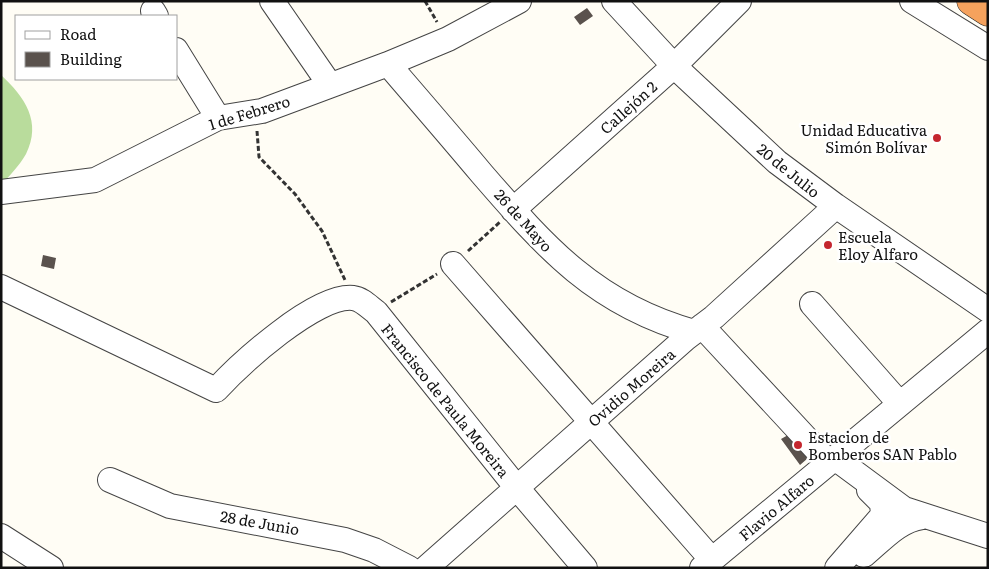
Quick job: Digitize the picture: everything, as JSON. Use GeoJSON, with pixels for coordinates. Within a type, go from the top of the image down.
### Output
{"type":"FeatureCollection","features":[{"type":"Feature","properties":{"kind":"highway"},"geometry":{"type":"LineString","coordinates":[[971,1],[988,12]]}},
{"type":"Feature","properties":{"kind":"street"},"geometry":{"type":"LineString","coordinates":[[272,1],[330,85]]}},
{"type":"Feature","properties":{"kind":"street","name":"20 de Julio"},"geometry":{"type":"LineString","coordinates":[[614,1],[674,66],[771,157],[836,206],[984,302]]}},
{"type":"Feature","properties":{"kind":"street","name":"Callejón 2"},"geometry":{"type":"LineString","coordinates":[[513,210],[674,66],[739,1]]}},
{"type":"Feature","properties":{"kind":"street"},"geometry":{"type":"LineString","coordinates":[[912,1],[988,48]]}},
{"type":"Feature","properties":{"kind":"street","name":"1 de Febrero"},"geometry":{"type":"LineString","coordinates":[[1,192],[95,180],[218,118],[262,111],[388,64],[448,39],[513,3]]}},
{"type":"Feature","properties":{"kind":"street"},"geometry":{"type":"LineString","coordinates":[[178,53],[218,118]]}},
{"type":"Feature","properties":{"kind":"street","name":"26 de Mayo"},"geometry":{"type":"LineString","coordinates":[[388,64],[513,210],[555,255],[597,288],[646,316],[698,329],[832,460]]}},
{"type":"Feature","properties":{"kind":"street","name":"Ovidio Moreira"},"geometry":{"type":"LineString","coordinates":[[426,568],[836,206]]}},
{"type":"Feature","properties":{"kind":"street"},"geometry":{"type":"LineString","coordinates":[[453,264],[591,422],[707,564]]}},
{"type":"Feature","properties":{"kind":"street"},"geometry":{"type":"LineString","coordinates":[[1,287],[216,390],[256,352],[308,314],[341,300],[368,306]]}},
{"type":"Feature","properties":{"kind":"street"},"geometry":{"type":"LineString","coordinates":[[812,304],[900,404]]}},
{"type":"Feature","properties":{"kind":"street","name":"Francisco de Paula Moreira"},"geometry":{"type":"LineString","coordinates":[[368,306],[584,568]]}},
{"type":"Feature","properties":{"kind":"street","name":"Flavio Alfaro"},"geometry":{"type":"LineString","coordinates":[[707,564],[988,332]]}},
{"type":"Feature","properties":{"kind":"street"},"geometry":{"type":"LineString","coordinates":[[832,460],[896,504],[922,516],[988,536]]}},
{"type":"Feature","properties":{"kind":"street"},"geometry":{"type":"LineString","coordinates":[[832,460],[879,499],[884,509],[883,515],[844,566]]}},
{"type":"Feature","properties":{"kind":"street","name":"28 de Junio"},"geometry":{"type":"LineString","coordinates":[[110,480],[170,506],[337,538],[374,550],[409,568]]}},
{"type":"Feature","properties":{"kind":"street"},"geometry":{"type":"LineString","coordinates":[[844,566],[899,526],[913,518],[922,516]]}},
{"type":"Feature","properties":{"kind":"street"},"geometry":{"type":"LineString","coordinates":[[958,526],[986,551],[988,550]]}},
{"type":"Feature","properties":{"kind":"street"},"geometry":{"type":"LineString","coordinates":[[1,536],[51,568]]}},
{"type":"Feature","properties":{"kind":"path"},"geometry":{"type":"LineString","coordinates":[[262,111],[256,134],[259,157],[272,172],[282,179],[322,231],[343,278],[368,306],[453,264],[513,210]]}},
{"type":"Feature","properties":{"kind":"green space"},"geometry":{"type":"Polygon","coordinates":[[[1,75],[24,101],[29,111],[32,131],[31,142],[26,154],[1,185],[1,75]]]}},
{"type":"Feature","properties":{"kind":"building"},"geometry":{"type":"Polygon","coordinates":[[[587,8],[593,16],[580,25],[574,17],[587,8]]]}},
{"type":"Feature","properties":{"kind":"building"},"geometry":{"type":"Polygon","coordinates":[[[43,255],[56,258],[54,269],[41,266],[43,255]]]}},
{"type":"Feature","properties":{"kind":"building","name":"Estacion de Bomberos SAN Pablo"},"geometry":{"type":"Polygon","coordinates":[[[797,430],[815,452],[800,465],[781,439],[797,430]]]}},
{"type":"Feature","properties":{"kind":"place","name":"Unidad Educativa Simón Bolívar"},"geometry":{"type":"Point","coordinates":[937,138]}},
{"type":"Feature","properties":{"kind":"place","name":"Escuela Eloy Alfaro"},"geometry":{"type":"Point","coordinates":[828,245]}},
{"type":"Feature","properties":{"kind":"place","name":"Estacion de Bomberos SAN Pablo"},"geometry":{"type":"Point","coordinates":[798,445]}}]}
